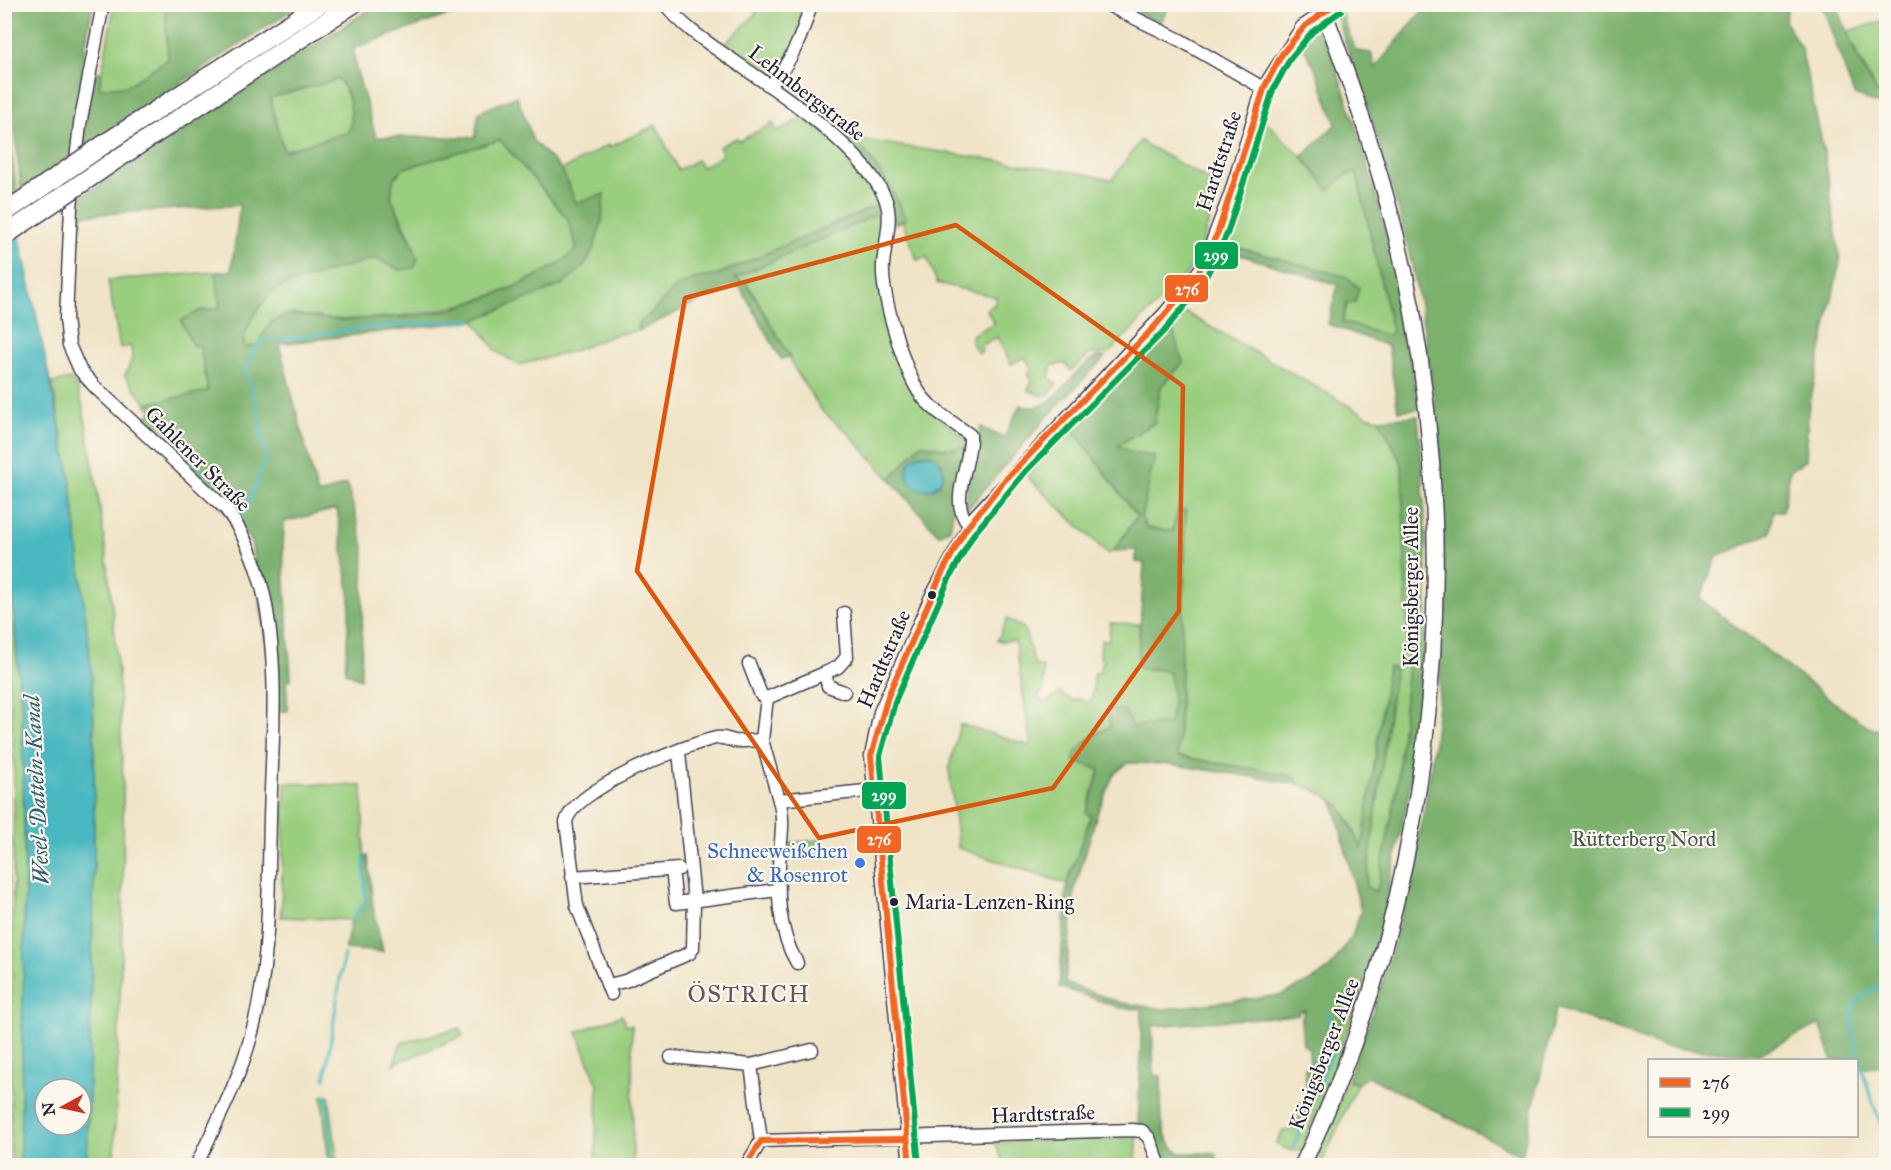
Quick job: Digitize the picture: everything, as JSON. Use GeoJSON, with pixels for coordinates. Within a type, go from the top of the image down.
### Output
{"type":"FeatureCollection","features":[{"type":"Feature","properties":{"kind":"highway"},"geometry":{"type":"LineString","coordinates":[[4,213],[109,141],[320,4]]}},
{"type":"Feature","properties":{"kind":"highway"},"geometry":{"type":"LineString","coordinates":[[4,236],[352,4]]}},
{"type":"Feature","properties":{"kind":"main road","name":"Königsberger Allee"},"geometry":{"type":"LineString","coordinates":[[1302,1166],[1341,1077],[1383,956],[1411,833],[1424,759],[1435,649],[1435,526],[1428,426],[1412,309],[1364,121],[1321,4]]}},
{"type":"Feature","properties":{"kind":"street","name":"Gahlener Straße"},"geometry":{"type":"LineString","coordinates":[[103,4],[80,124],[71,207],[66,319],[69,345],[80,370],[95,387],[226,509],[239,527],[248,542],[256,567],[263,594],[270,645],[273,715],[266,951],[251,1035],[196,1166]]}},
{"type":"Feature","properties":{"kind":"street","name":"Lehmbergstraße"},"geometry":{"type":"LineString","coordinates":[[664,4],[685,26],[770,86],[853,153],[876,181],[887,202],[890,219],[883,266],[886,299],[914,383],[931,406],[970,435],[971,448],[960,506],[963,518],[969,525]]}},
{"type":"Feature","properties":{"kind":"street"},"geometry":{"type":"LineString","coordinates":[[770,86],[791,60],[802,36],[811,4]]}},
{"type":"Feature","properties":{"kind":"street","name":"Hardtstraße"},"geometry":{"type":"LineString","coordinates":[[1106,4],[1180,40],[1263,88]]}},
{"type":"Feature","properties":{"kind":"street","name":"Hardtstraße"},"geometry":{"type":"LineString","coordinates":[[909,1166],[871,756],[880,712],[932,597],[969,525],[1014,472],[1190,285],[1212,247],[1263,88],[1302,27],[1336,4]]}},
{"type":"Feature","properties":{"kind":"street"},"geometry":{"type":"LineString","coordinates":[[767,698],[838,667],[847,657],[844,613]]}},
{"type":"Feature","properties":{"kind":"street"},"geometry":{"type":"LineString","coordinates":[[749,664],[762,695],[767,698]]}},
{"type":"Feature","properties":{"kind":"street"},"geometry":{"type":"LineString","coordinates":[[825,673],[828,686],[844,692]]}},
{"type":"Feature","properties":{"kind":"street"},"geometry":{"type":"LineString","coordinates":[[767,698],[762,740],[783,813],[777,890],[788,948],[797,963]]}},
{"type":"Feature","properties":{"kind":"street"},"geometry":{"type":"LineString","coordinates":[[679,752],[694,900],[694,943],[690,953],[610,990],[577,906],[566,822],[572,807],[603,784],[679,752],[715,738],[762,740]]}},
{"type":"Feature","properties":{"kind":"street"},"geometry":{"type":"LineString","coordinates":[[779,800],[875,790]]}},
{"type":"Feature","properties":{"kind":"street"},"geometry":{"type":"LineString","coordinates":[[572,877],[691,868]]}},
{"type":"Feature","properties":{"kind":"street"},"geometry":{"type":"LineString","coordinates":[[672,870],[676,903],[777,890]]}},
{"type":"Feature","properties":{"kind":"street"},"geometry":{"type":"LineString","coordinates":[[671,1057],[751,1065],[812,1050]]}},
{"type":"Feature","properties":{"kind":"street"},"geometry":{"type":"LineString","coordinates":[[746,1166],[761,1141],[751,1065]]}},
{"type":"Feature","properties":{"kind":"street","name":"Hardtstraße"},"geometry":{"type":"LineString","coordinates":[[906,1139],[1143,1131],[1149,1138],[1160,1166]]}},
{"type":"Feature","properties":{"kind":"street"},"geometry":{"type":"LineString","coordinates":[[761,1141],[906,1139]]}},
{"type":"Feature","properties":{"kind":"highlighted area"},"geometry":{"type":"Polygon","coordinates":[[[956,225],[1183,386],[1179,611],[1053,788],[819,838],[637,571],[685,298],[956,225]]]}},
{"type":"Feature","properties":{"kind":"green space"},"geometry":{"type":"Polygon","coordinates":[[[378,4],[469,5],[454,13],[354,48],[355,65],[376,137],[475,137],[479,112],[517,96],[533,141],[562,170],[576,203],[604,194],[602,220],[595,245],[585,265],[564,284],[472,321],[279,344],[318,495],[347,484],[364,547],[361,679],[345,672],[350,599],[337,509],[284,522],[283,551],[291,680],[286,680],[288,711],[277,711],[251,540],[142,423],[152,411],[146,404],[208,391],[200,346],[193,346],[181,321],[199,311],[220,308],[216,272],[231,271],[240,205],[83,215],[81,225],[76,214],[77,199],[378,4]],[[339,79],[270,98],[284,151],[349,132],[350,104],[339,79]],[[500,140],[402,169],[393,180],[391,197],[418,259],[414,268],[400,270],[375,258],[279,287],[255,314],[246,331],[244,347],[256,346],[271,322],[283,316],[343,320],[418,316],[453,309],[514,288],[559,264],[577,248],[567,218],[500,140]]]}},
{"type":"Feature","properties":{"kind":"green space"},"geometry":{"type":"Polygon","coordinates":[[[1171,4],[1159,23],[1122,5],[1171,4]]]}},
{"type":"Feature","properties":{"kind":"green space","name":"Rütterberg Nord"},"geometry":{"type":"Polygon","coordinates":[[[1428,4],[1788,5],[1785,22],[1801,48],[1824,152],[1840,261],[1808,412],[1806,460],[1790,470],[1783,511],[1773,511],[1770,533],[1717,557],[1700,599],[1844,710],[1870,728],[1886,731],[1886,1066],[1858,1069],[1858,1059],[1832,1059],[1820,1024],[1759,1054],[1694,1050],[1664,1047],[1556,1007],[1522,1156],[1368,1076],[1357,1084],[1348,1080],[1381,987],[1406,899],[1424,810],[1437,719],[1443,628],[1444,537],[1439,446],[1428,355],[1412,265],[1396,201],[1378,138],[1335,13],[1340,10],[1356,51],[1371,53],[1375,68],[1428,4]]]}},
{"type":"Feature","properties":{"kind":"green space"},"geometry":{"type":"Polygon","coordinates":[[[4,5],[93,5],[81,68],[87,70],[71,156],[21,190],[13,115],[5,76],[4,5]]]}},
{"type":"Feature","properties":{"kind":"green space"},"geometry":{"type":"Polygon","coordinates":[[[114,5],[165,5],[168,59],[127,86],[99,88],[114,5]]]}},
{"type":"Feature","properties":{"kind":"green space"},"geometry":{"type":"Polygon","coordinates":[[[165,5],[299,5],[81,149],[95,71],[102,73],[99,88],[127,86],[168,59],[165,5]]]}},
{"type":"Feature","properties":{"kind":"green space"},"geometry":{"type":"Polygon","coordinates":[[[749,5],[809,5],[796,43],[775,73],[759,73],[721,48],[757,13],[749,5]]]}},
{"type":"Feature","properties":{"kind":"green space"},"geometry":{"type":"Polygon","coordinates":[[[1822,5],[1837,5],[1857,58],[1877,93],[1886,89],[1886,108],[1854,95],[1822,5]]]}},
{"type":"Feature","properties":{"kind":"green space"},"geometry":{"type":"Polygon","coordinates":[[[1886,20],[1886,89],[1877,93],[1846,32],[1886,20]]]}},
{"type":"Feature","properties":{"kind":"green space"},"geometry":{"type":"Polygon","coordinates":[[[1319,23],[1353,117],[1381,213],[1403,310],[1418,409],[1398,411],[1388,346],[1328,324],[1338,285],[1218,248],[1222,243],[1347,277],[1359,288],[1355,302],[1347,304],[1342,322],[1388,336],[1392,331],[1357,174],[1347,174],[1329,190],[1302,157],[1336,124],[1316,70],[1299,40],[1319,23]]]}},
{"type":"Feature","properties":{"kind":"green space"},"geometry":{"type":"Polygon","coordinates":[[[789,66],[786,91],[847,138],[856,139],[891,188],[906,219],[895,224],[886,192],[775,84],[789,66]]]}},
{"type":"Feature","properties":{"kind":"green space"},"geometry":{"type":"Polygon","coordinates":[[[340,79],[350,104],[349,132],[283,151],[270,98],[340,79]]]}},
{"type":"Feature","properties":{"kind":"green space"},"geometry":{"type":"Polygon","coordinates":[[[4,96],[17,192],[12,196],[5,162],[4,96]]]}},
{"type":"Feature","properties":{"kind":"green space"},"geometry":{"type":"Polygon","coordinates":[[[803,118],[847,151],[883,203],[714,276],[686,282],[677,287],[637,324],[639,331],[614,335],[573,351],[519,365],[497,352],[474,320],[564,284],[604,195],[576,203],[562,170],[608,145],[610,147],[656,125],[678,170],[697,160],[702,167],[723,155],[719,147],[736,138],[739,141],[773,123],[777,131],[803,118]]]}},
{"type":"Feature","properties":{"kind":"green space"},"geometry":{"type":"Polygon","coordinates":[[[1262,118],[1302,157],[1329,190],[1347,174],[1357,174],[1392,331],[1388,336],[1342,322],[1347,303],[1347,277],[1222,243],[1262,118]]]}},
{"type":"Feature","properties":{"kind":"green space"},"geometry":{"type":"Polygon","coordinates":[[[856,139],[1080,173],[1112,180],[1140,141],[1220,186],[1200,250],[1188,272],[1109,353],[1090,354],[1071,371],[1066,364],[1052,365],[1049,377],[1057,384],[1049,394],[1042,396],[1028,390],[1032,381],[1028,373],[1032,370],[1025,357],[1011,364],[997,337],[980,346],[982,351],[978,354],[971,341],[972,335],[994,323],[986,309],[995,304],[996,297],[937,283],[927,257],[917,260],[902,221],[906,219],[891,188],[856,139]]]}},
{"type":"Feature","properties":{"kind":"green space"},"geometry":{"type":"Polygon","coordinates":[[[500,140],[567,218],[577,248],[568,257],[548,270],[489,297],[440,310],[389,317],[331,320],[289,314],[271,325],[256,346],[244,347],[246,331],[255,314],[279,287],[375,258],[400,270],[415,247],[391,197],[393,180],[402,169],[500,140]]]}},
{"type":"Feature","properties":{"kind":"green space"},"geometry":{"type":"Polygon","coordinates":[[[883,203],[887,210],[735,278],[747,284],[790,357],[781,359],[740,287],[733,284],[639,331],[637,324],[676,287],[685,282],[714,276],[883,203]]]}},
{"type":"Feature","properties":{"kind":"green space"},"geometry":{"type":"Polygon","coordinates":[[[887,210],[879,289],[912,393],[968,441],[967,446],[949,449],[921,444],[890,479],[848,433],[822,411],[796,371],[754,294],[747,284],[735,278],[887,210]]]}},
{"type":"Feature","properties":{"kind":"green space"},"geometry":{"type":"Polygon","coordinates":[[[216,272],[220,308],[199,311],[200,346],[208,391],[146,404],[125,376],[132,359],[131,346],[120,348],[108,280],[216,272]]]}},
{"type":"Feature","properties":{"kind":"green space"},"geometry":{"type":"Polygon","coordinates":[[[1179,309],[1367,416],[1379,419],[1402,464],[1408,665],[1397,789],[1377,893],[1366,887],[1395,668],[1388,668],[1362,850],[1352,825],[1340,807],[1323,794],[1299,784],[1294,776],[1178,757],[1186,511],[1172,531],[1147,528],[1141,518],[1154,456],[1131,453],[1118,445],[1154,423],[1161,386],[1183,363],[1169,319],[1179,309]]]}},
{"type":"Feature","properties":{"kind":"green space"},"geometry":{"type":"Polygon","coordinates":[[[1169,319],[1183,363],[1161,386],[1154,423],[1118,445],[1131,453],[1155,456],[1141,517],[1147,528],[1172,531],[1178,510],[1186,511],[1178,756],[1294,776],[1299,784],[1169,764],[1128,763],[1114,774],[1097,814],[1075,888],[1065,983],[1122,1003],[1164,1009],[1282,995],[1316,978],[1331,967],[1352,936],[1361,911],[1333,801],[1340,805],[1362,848],[1388,667],[1395,668],[1366,887],[1377,892],[1397,789],[1408,665],[1402,464],[1379,419],[1418,416],[1424,496],[1427,577],[1425,658],[1418,738],[1407,800],[1382,923],[1367,978],[1358,994],[1350,996],[1333,1048],[1301,1129],[1296,1127],[1300,1115],[1299,1103],[1307,1101],[1305,1068],[1310,1067],[1309,1049],[1303,1044],[1301,1019],[1305,1010],[1300,1011],[1298,1015],[1152,1026],[1154,1076],[1161,1076],[1162,1119],[1167,1139],[1180,1153],[1216,1153],[1214,1165],[1164,1164],[1138,1127],[1142,1009],[1121,1008],[1059,987],[1067,884],[1091,816],[1086,813],[1100,770],[1073,760],[1075,754],[1088,740],[1110,727],[1108,709],[1125,710],[1132,726],[1169,724],[1173,704],[1170,673],[1156,668],[1141,669],[1138,665],[1144,563],[1136,562],[1136,550],[1114,551],[1137,516],[1071,427],[1169,319]]]}},
{"type":"Feature","properties":{"kind":"green space"},"geometry":{"type":"Polygon","coordinates":[[[1099,356],[1105,357],[1047,417],[965,512],[970,464],[981,427],[1004,438],[1020,405],[1032,407],[1043,405],[1052,399],[1079,370],[1099,356]]]}},
{"type":"Feature","properties":{"kind":"green space"},"geometry":{"type":"Polygon","coordinates":[[[70,379],[76,385],[83,408],[108,569],[119,690],[123,785],[123,894],[114,1165],[87,1165],[88,1137],[93,1137],[93,1077],[89,1077],[94,867],[94,728],[91,666],[70,476],[52,383],[70,379]]]}},
{"type":"Feature","properties":{"kind":"green space"},"geometry":{"type":"Polygon","coordinates":[[[1071,427],[1137,516],[1114,551],[1108,554],[1027,477],[1071,427]]]}},
{"type":"Feature","properties":{"kind":"green space"},"geometry":{"type":"Polygon","coordinates":[[[921,444],[949,449],[967,446],[950,528],[939,535],[890,479],[921,444]],[[943,471],[906,474],[918,487],[934,489],[940,484],[943,471]]]}},
{"type":"Feature","properties":{"kind":"green space"},"geometry":{"type":"Polygon","coordinates":[[[4,551],[9,558],[22,716],[25,883],[20,1166],[10,1165],[14,766],[5,613],[4,551]]]}},
{"type":"Feature","properties":{"kind":"green space"},"geometry":{"type":"Polygon","coordinates":[[[1007,619],[1024,628],[1035,666],[1043,666],[1044,691],[1038,695],[1044,704],[1060,693],[1073,701],[1078,698],[1086,702],[1092,699],[1094,673],[1100,673],[1101,663],[1104,662],[1104,659],[1100,658],[1101,640],[1109,640],[1110,623],[1139,624],[1138,665],[1144,669],[1167,671],[1172,676],[1173,704],[1169,724],[1132,726],[1108,709],[1110,727],[1097,733],[1074,760],[1100,770],[1086,813],[1091,816],[1067,884],[958,848],[949,768],[960,724],[1031,746],[1015,641],[997,641],[1007,619]]]}},
{"type":"Feature","properties":{"kind":"green space"},"geometry":{"type":"Polygon","coordinates":[[[4,689],[9,887],[5,1133],[4,1133],[4,689]]]}},
{"type":"Feature","properties":{"kind":"green space"},"geometry":{"type":"Polygon","coordinates":[[[285,783],[362,786],[366,902],[353,920],[281,917],[285,783]]]}},
{"type":"Feature","properties":{"kind":"green space"},"geometry":{"type":"Polygon","coordinates":[[[820,840],[825,846],[826,857],[788,860],[790,843],[820,840]]]}},
{"type":"Feature","properties":{"kind":"green space"},"geometry":{"type":"Polygon","coordinates":[[[365,856],[368,856],[373,907],[383,952],[345,949],[351,920],[366,902],[365,856]]]}},
{"type":"Feature","properties":{"kind":"green space"},"geometry":{"type":"Polygon","coordinates":[[[1362,990],[1330,1080],[1301,1150],[1291,1151],[1276,1144],[1282,1132],[1296,1127],[1301,1129],[1333,1048],[1350,996],[1362,990]]]}},
{"type":"Feature","properties":{"kind":"green space"},"geometry":{"type":"Polygon","coordinates":[[[622,1015],[626,1025],[632,1025],[633,1165],[595,1165],[598,1085],[577,1032],[622,1015]]]}},
{"type":"Feature","properties":{"kind":"green space"},"geometry":{"type":"Polygon","coordinates":[[[460,1028],[463,1036],[394,1064],[401,1043],[460,1028]]]}},
{"type":"Feature","properties":{"kind":"green space"},"geometry":{"type":"Polygon","coordinates":[[[1348,1080],[1357,1084],[1321,1165],[1312,1166],[1348,1080]]]}},
{"type":"Feature","properties":{"kind":"green space"},"geometry":{"type":"Polygon","coordinates":[[[329,1095],[338,1165],[329,1165],[322,1096],[329,1095]]]}},
{"type":"Feature","properties":{"kind":"green space"},"geometry":{"type":"Polygon","coordinates":[[[1137,1137],[1136,1166],[1005,1165],[995,1143],[1137,1137]]]}},
{"type":"Feature","properties":{"kind":"water","name":"Wesel-Datteln-Kanal"},"geometry":{"type":"Polygon","coordinates":[[[4,162],[70,476],[91,666],[94,728],[94,867],[89,1077],[33,1077],[33,1137],[88,1137],[87,1165],[20,1165],[25,883],[22,716],[9,558],[4,551],[4,162]]]}},
{"type":"Feature","properties":{"kind":"water"},"geometry":{"type":"Polygon","coordinates":[[[925,454],[937,460],[943,472],[937,484],[925,490],[913,484],[907,472],[913,460],[925,454]]]}},
{"type":"Feature","properties":{"kind":"waterway"},"geometry":{"type":"LineString","coordinates":[[148,425],[244,514],[266,458],[256,401],[245,371],[259,342],[363,328],[471,320]]}},
{"type":"Feature","properties":{"kind":"waterway"},"geometry":{"type":"LineString","coordinates":[[352,920],[365,901],[364,857]]}},
{"type":"Feature","properties":{"kind":"waterway"},"geometry":{"type":"LineString","coordinates":[[1886,901],[1878,915],[1877,923],[1886,962]]}},
{"type":"Feature","properties":{"kind":"waterway"},"geometry":{"type":"LineString","coordinates":[[325,1078],[344,954]]}},
{"type":"Feature","properties":{"kind":"waterway"},"geometry":{"type":"LineString","coordinates":[[1886,976],[1879,986],[1859,999],[1853,1014],[1862,1070],[1886,1138]]}},
{"type":"Feature","properties":{"kind":"waterway"},"geometry":{"type":"LineString","coordinates":[[1293,1148],[1333,1051],[1328,1013]]}},
{"type":"Feature","properties":{"kind":"waterway"},"geometry":{"type":"LineString","coordinates":[[325,1095],[328,1106],[332,1166]]}},
{"type":"Feature","properties":{"kind":"transit line","name":"276"},"geometry":{"type":"LineString","coordinates":[[910,1166],[871,756],[888,696],[941,575],[965,530],[1004,481],[1155,326],[1195,279],[1218,232],[1265,86],[1282,54],[1305,26],[1335,4]]}},
{"type":"Feature","properties":{"kind":"transit line","name":"299"},"geometry":{"type":"LineString","coordinates":[[919,1165],[880,756],[896,699],[949,579],[973,535],[1026,471],[1162,333],[1202,285],[1227,234],[1273,90],[1290,59],[1312,32],[1341,11]]}},
{"type":"Feature","properties":{"kind":"transit line","name":"276"},"geometry":{"type":"LineString","coordinates":[[746,1166],[761,1141],[906,1139]]}},
{"type":"Feature","properties":{"kind":"place","name":"Schneeweißchen & Rosenrot"},"geometry":{"type":"Point","coordinates":[860,863]}},
{"type":"Feature","properties":{"kind":"place","name":"Maria-Lenzen-Ring"},"geometry":{"type":"Point","coordinates":[894,902]}},
{"type":"Feature","properties":{"kind":"district","name":"ÖSTRICH"},"geometry":{"type":"Point","coordinates":[749,994]}}]}
